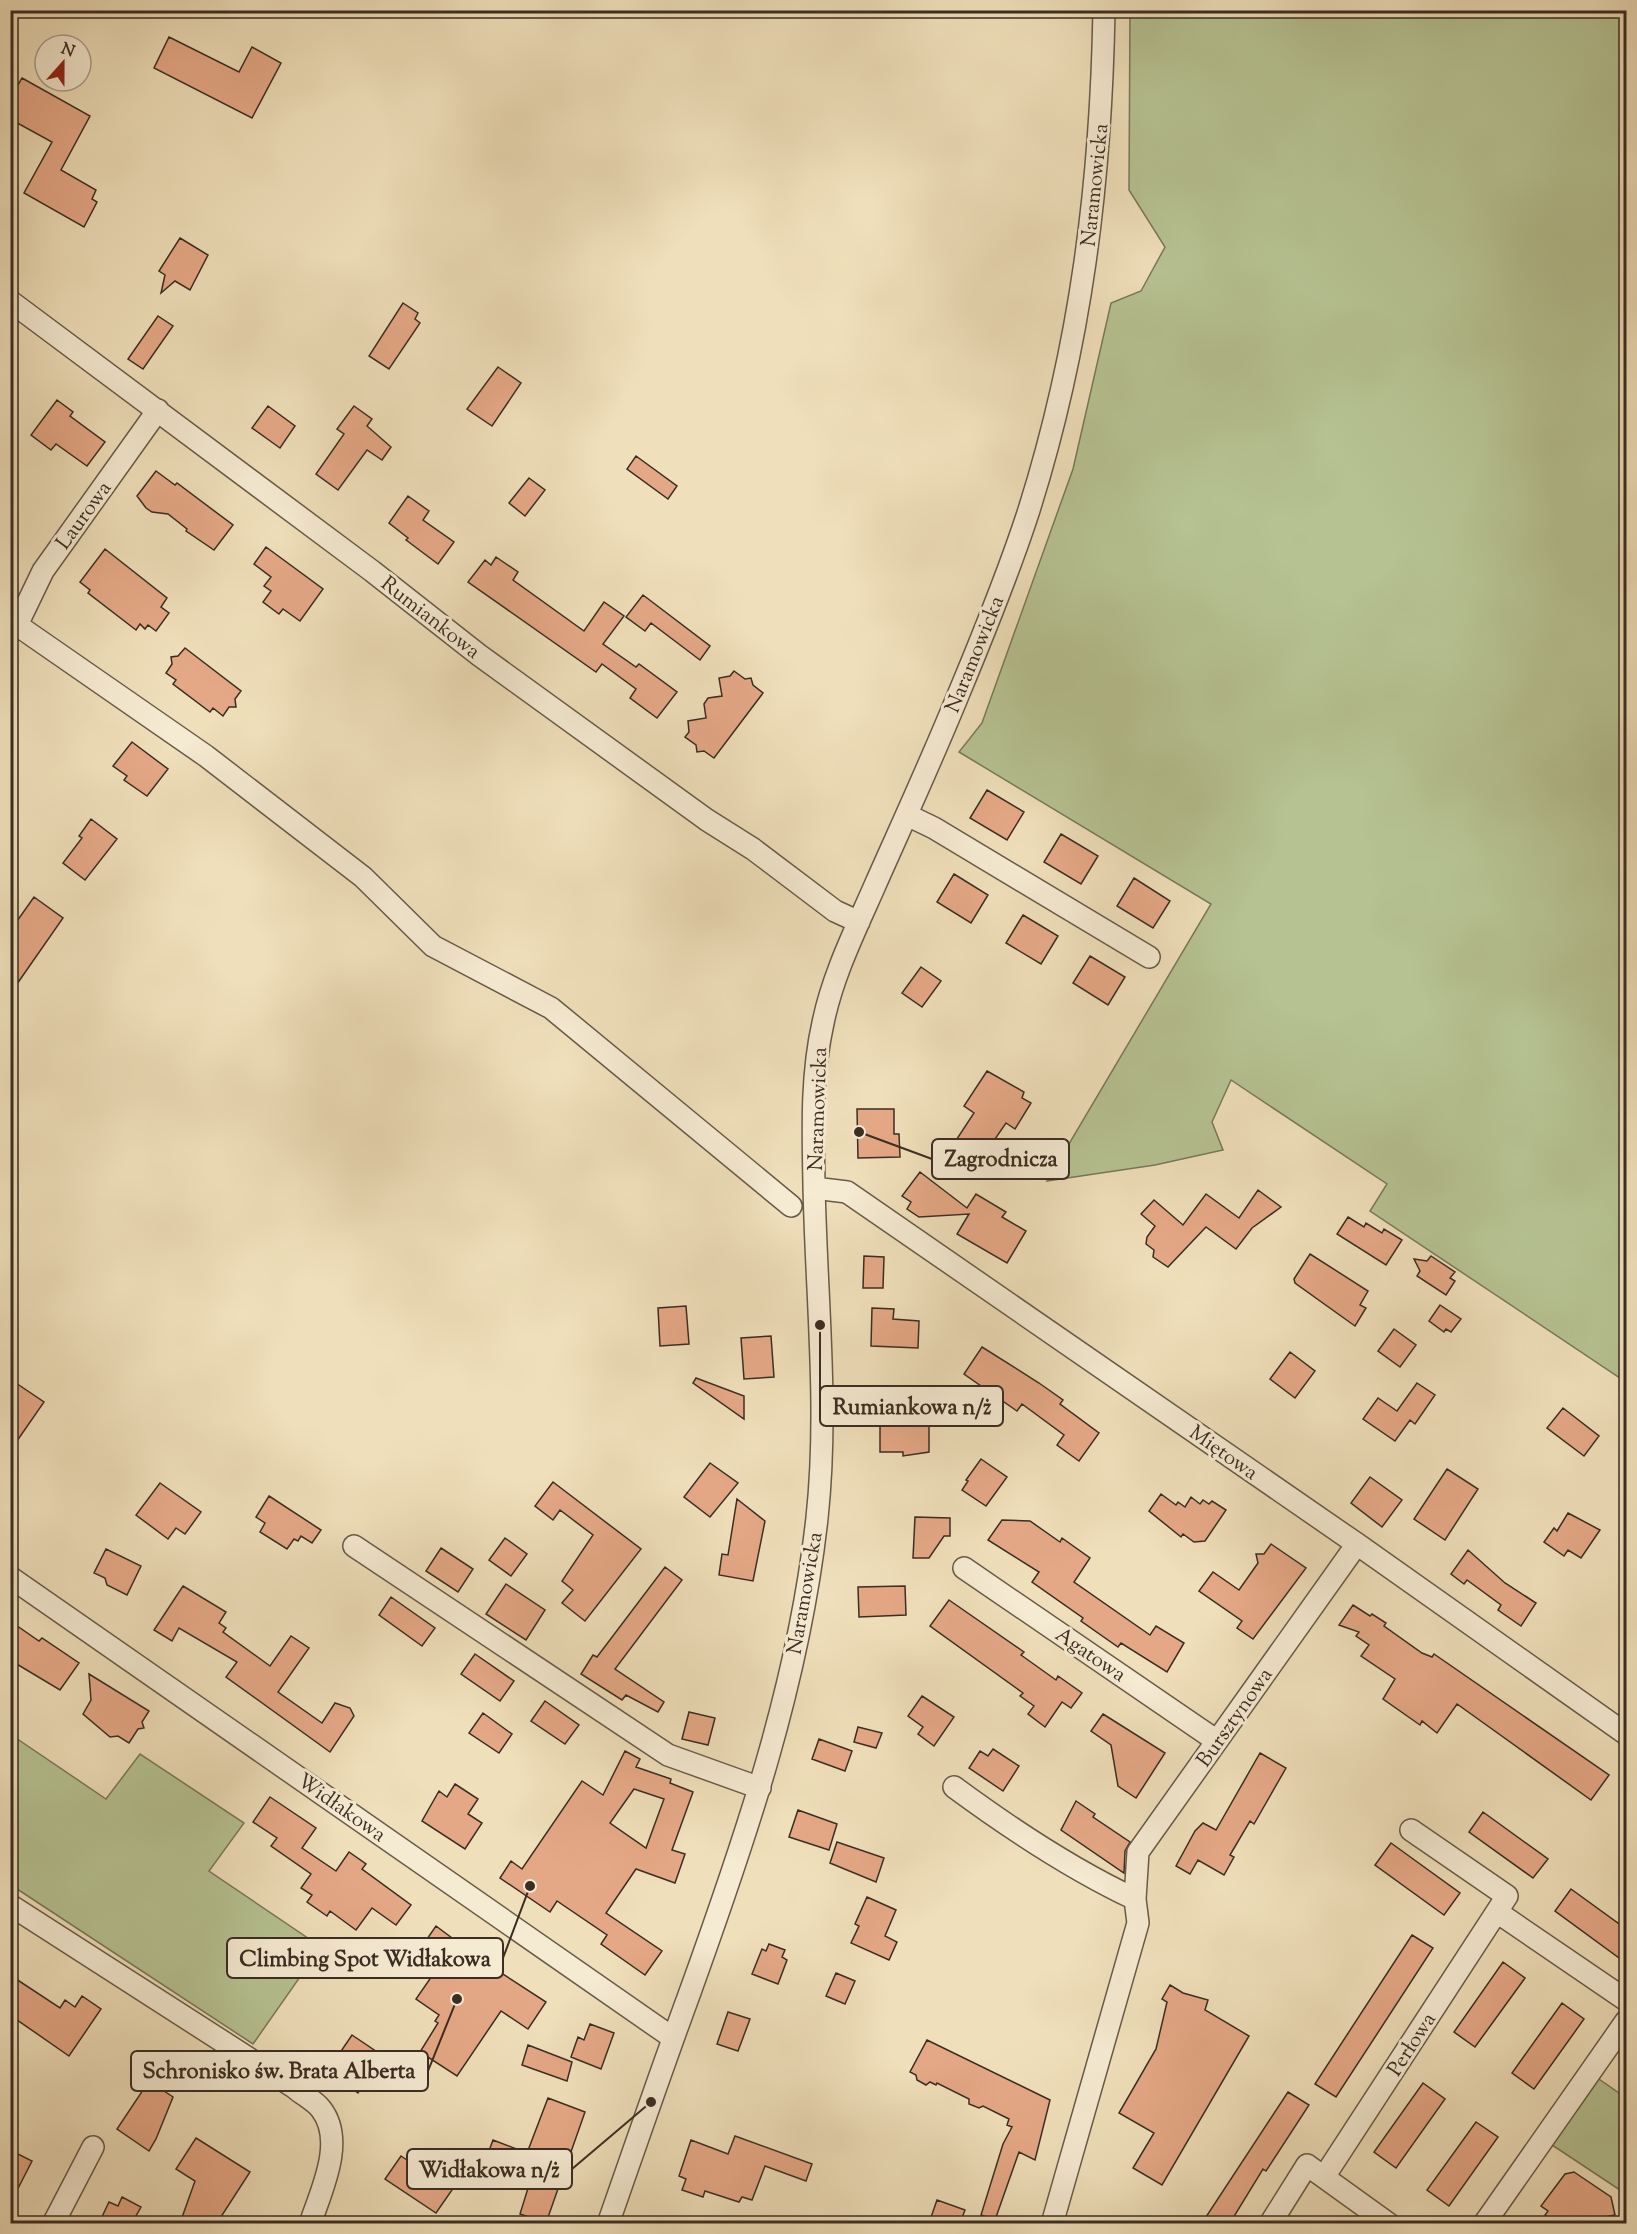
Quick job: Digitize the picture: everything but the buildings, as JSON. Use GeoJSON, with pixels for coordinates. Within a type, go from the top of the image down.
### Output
{"type":"FeatureCollection","features":[{"type":"Feature","properties":{"kind":"street","name":"Naramowicka"},"geometry":{"type":"LineString","coordinates":[[608,2223],[760,1788],[794,1658],[818,1513],[821,1449],[813,1102],[819,1042],[833,985],[953,707],[1010,563],[1028,513],[1054,424],[1075,332],[1096,191],[1103,90],[1104,10]]}},
{"type":"Feature","properties":{"kind":"street","name":"Rumiankowa"},"geometry":{"type":"LineString","coordinates":[[10,301],[158,410],[478,655],[707,820],[753,849],[835,911],[859,922]]}},
{"type":"Feature","properties":{"kind":"street","name":"Laurowa"},"geometry":{"type":"LineString","coordinates":[[158,410],[43,571],[14,629],[206,756],[363,877],[433,946],[551,1008],[792,1206]]}},
{"type":"Feature","properties":{"kind":"street"},"geometry":{"type":"LineString","coordinates":[[906,815],[934,828],[1149,957]]}},
{"type":"Feature","properties":{"kind":"street","name":"Miętowa"},"geometry":{"type":"LineString","coordinates":[[814,1188],[847,1192],[1357,1544],[1626,1734]]}},
{"type":"Feature","properties":{"kind":"street","name":"Bursztynowa"},"geometry":{"type":"LineString","coordinates":[[1052,2223],[1138,1923],[1135,1899],[1138,1852],[1357,1544]]}},
{"type":"Feature","properties":{"kind":"street"},"geometry":{"type":"LineString","coordinates":[[354,1546],[668,1755],[760,1788]]}},
{"type":"Feature","properties":{"kind":"street","name":"Agatowa"},"geometry":{"type":"LineString","coordinates":[[964,1568],[1217,1741]]}},
{"type":"Feature","properties":{"kind":"street","name":"Widłakowa"},"geometry":{"type":"LineString","coordinates":[[10,1576],[673,2038]]}},
{"type":"Feature","properties":{"kind":"street"},"geometry":{"type":"LineString","coordinates":[[954,1787],[1002,1822],[1097,1881],[1135,1899]]}},
{"type":"Feature","properties":{"kind":"street"},"geometry":{"type":"LineString","coordinates":[[1411,1830],[1507,1896],[1497,1912],[1626,2000]]}},
{"type":"Feature","properties":{"kind":"street"},"geometry":{"type":"LineString","coordinates":[[10,1905],[295,2088],[321,2109],[330,2130],[332,2148],[310,2223]]}},
{"type":"Feature","properties":{"kind":"street","name":"Perłowa"},"geometry":{"type":"LineString","coordinates":[[1324,2177],[1497,1912]]}},
{"type":"Feature","properties":{"kind":"street"},"geometry":{"type":"LineString","coordinates":[[1484,2223],[1626,2021]]}},
{"type":"Feature","properties":{"kind":"street"},"geometry":{"type":"LineString","coordinates":[[53,2223],[93,2147]]}},
{"type":"Feature","properties":{"kind":"street"},"geometry":{"type":"LineString","coordinates":[[1270,2223],[1307,2164],[1389,2223]]}},
{"type":"Feature","properties":{"kind":"green space"},"geometry":{"type":"Polygon","coordinates":[[[1130,11],[1626,11],[1626,1382],[1370,1211],[1387,1184],[1231,1080],[1212,1122],[1223,1150],[1155,1165],[1047,1181],[1211,904],[959,752],[982,723],[1073,469],[1111,303],[1141,291],[1165,247],[1129,190],[1130,11]]]}},
{"type":"Feature","properties":{"kind":"green space"},"geometry":{"type":"Polygon","coordinates":[[[10,1734],[106,1799],[140,1754],[244,1823],[209,1871],[321,1947],[253,2044],[11,1885],[10,1734]]]}},
{"type":"Feature","properties":{"kind":"green space"},"geometry":{"type":"Polygon","coordinates":[[[1596,2077],[1626,2098],[1626,2194],[1549,2143],[1596,2077]]]}},
{"type":"Feature","properties":{"kind":"place","name":"Zagrodnicza"},"geometry":{"type":"Point","coordinates":[859,1132]}},
{"type":"Feature","properties":{"kind":"place","name":"Rumiankowa n/ż"},"geometry":{"type":"Point","coordinates":[820,1325]}},
{"type":"Feature","properties":{"kind":"place","name":"Climbing Spot Widłakowa"},"geometry":{"type":"Point","coordinates":[530,1886]}},
{"type":"Feature","properties":{"kind":"place","name":"Schronisko św. Brata Alberta"},"geometry":{"type":"Point","coordinates":[457,1999]}},
{"type":"Feature","properties":{"kind":"place","name":"Widłakowa n/ż"},"geometry":{"type":"Point","coordinates":[651,2102]}}]}
